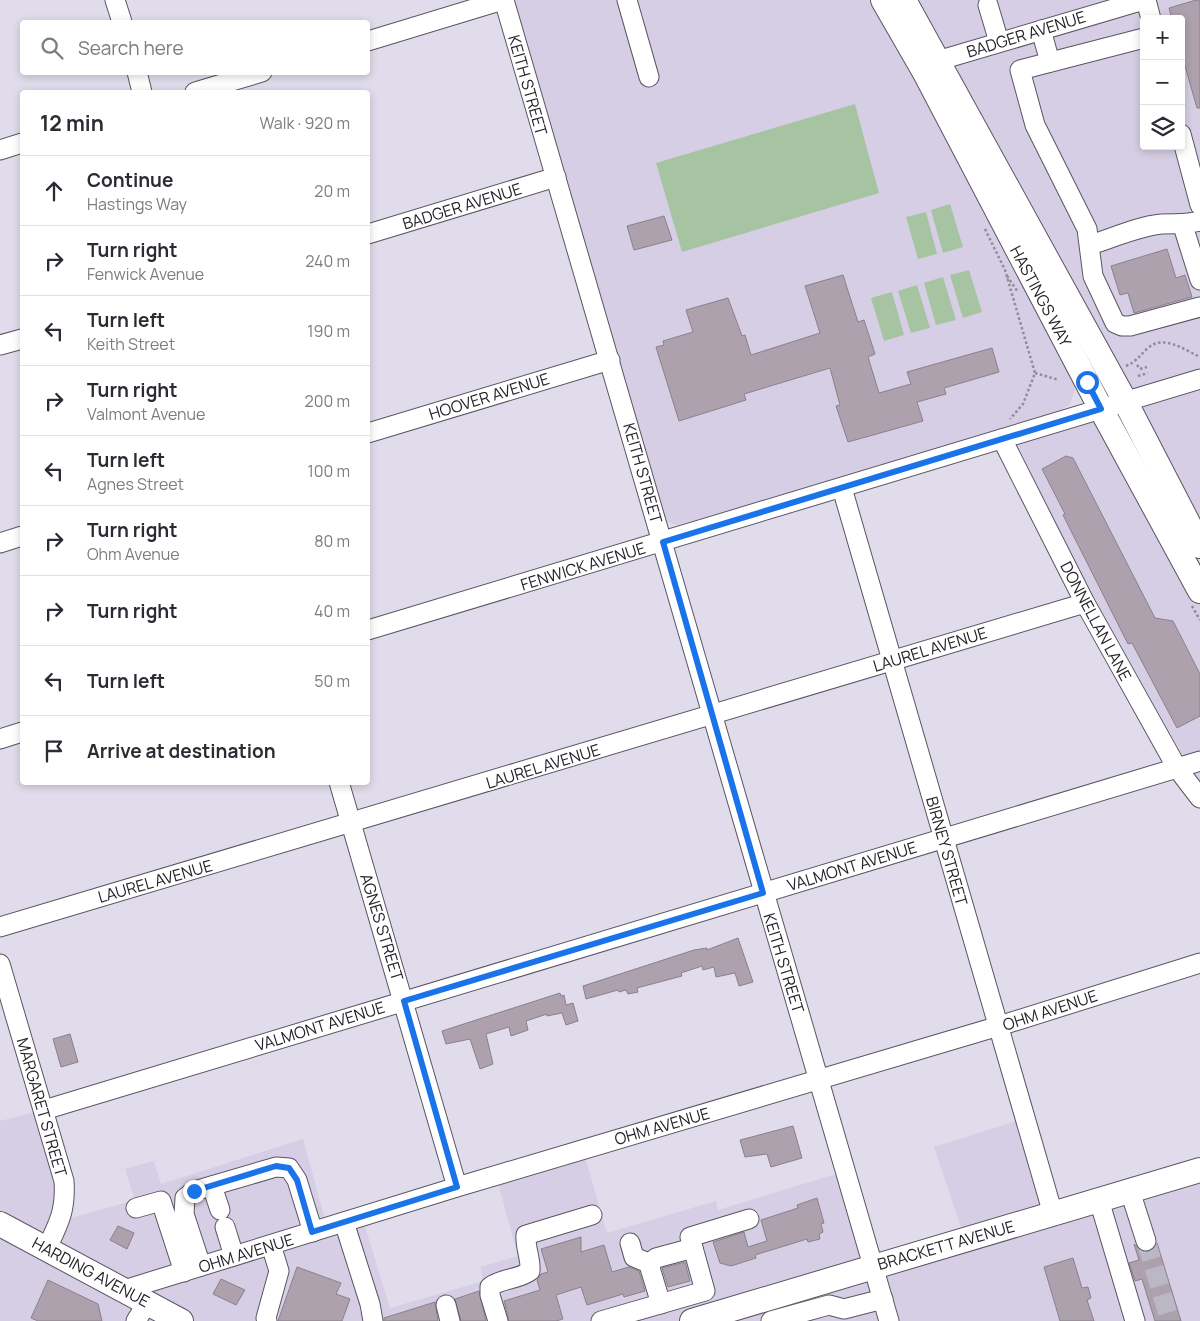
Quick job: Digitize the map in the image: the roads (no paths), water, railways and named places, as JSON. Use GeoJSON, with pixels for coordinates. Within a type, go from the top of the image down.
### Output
{"type":"FeatureCollection","features":[{"type":"Feature","properties":{"kind":"main road","name":"HASTINGS WAY"},"geometry":{"type":"LineString","coordinates":[[883,0],[925,73],[1101,409],[1200,591]]}},
{"type":"Feature","properties":{"kind":"main road"},"geometry":{"type":"LineString","coordinates":[[889,0],[920,52],[930,61],[936,61]]}},
{"type":"Feature","properties":{"kind":"main road","name":"HASTINGS WAY"},"geometry":{"type":"LineString","coordinates":[[904,0],[1125,401],[1200,546]]}},
{"type":"Feature","properties":{"kind":"main road","name":"BRACKETT AVENUE"},"geometry":{"type":"LineString","coordinates":[[705,1319],[767,1314],[791,1309],[874,1266],[1200,1170]]}},
{"type":"Feature","properties":{"kind":"main road","name":"HARDING AVENUE"},"geometry":{"type":"LineString","coordinates":[[0,1224],[124,1290],[142,1312],[181,1321]]}},
{"type":"Feature","properties":{"kind":"street"},"geometry":{"type":"LineString","coordinates":[[116,0],[121,20]]}},
{"type":"Feature","properties":{"kind":"street"},"geometry":{"type":"LineString","coordinates":[[370,40],[503,0]]}},
{"type":"Feature","properties":{"kind":"street","name":"KEITH STREET"},"geometry":{"type":"LineString","coordinates":[[503,0],[610,360],[711,715],[820,1080],[889,1321]]}},
{"type":"Feature","properties":{"kind":"street"},"geometry":{"type":"LineString","coordinates":[[627,0],[649,77]]}},
{"type":"Feature","properties":{"kind":"street"},"geometry":{"type":"LineString","coordinates":[[1145,0],[1150,15]]}},
{"type":"Feature","properties":{"kind":"street","name":"BADGER AVENUE"},"geometry":{"type":"LineString","coordinates":[[936,61],[1041,30],[1117,4],[1145,0]]}},
{"type":"Feature","properties":{"kind":"street"},"geometry":{"type":"LineString","coordinates":[[988,5],[999,42]]}},
{"type":"Feature","properties":{"kind":"street"},"geometry":{"type":"LineString","coordinates":[[1041,30],[1050,62]]}},
{"type":"Feature","properties":{"kind":"street"},"geometry":{"type":"LineString","coordinates":[[1140,39],[1020,70],[1035,125],[1087,229],[1093,276],[1114,323],[1130,326],[1200,306]]}},
{"type":"Feature","properties":{"kind":"street"},"geometry":{"type":"LineString","coordinates":[[138,75],[142,90]]}},
{"type":"Feature","properties":{"kind":"street"},"geometry":{"type":"LineString","coordinates":[[202,90],[252,75]]}},
{"type":"Feature","properties":{"kind":"street"},"geometry":{"type":"LineString","coordinates":[[0,150],[20,145]]}},
{"type":"Feature","properties":{"kind":"street"},"geometry":{"type":"LineString","coordinates":[[1185,149],[1200,205]]}},
{"type":"Feature","properties":{"kind":"street","name":"BADGER AVENUE"},"geometry":{"type":"LineString","coordinates":[[370,233],[556,177]]}},
{"type":"Feature","properties":{"kind":"street"},"geometry":{"type":"LineString","coordinates":[[1090,244],[1162,224],[1192,223],[1200,280]]}},
{"type":"Feature","properties":{"kind":"street"},"geometry":{"type":"LineString","coordinates":[[0,346],[20,340]]}},
{"type":"Feature","properties":{"kind":"street","name":"HOOVER AVENUE"},"geometry":{"type":"LineString","coordinates":[[370,432],[610,360]]}},
{"type":"Feature","properties":{"kind":"street","name":"FENWICK AVENUE"},"geometry":{"type":"LineString","coordinates":[[370,629],[842,488],[1003,431],[1101,409],[1200,379]]}},
{"type":"Feature","properties":{"kind":"street","name":"DONNELLAN LANE"},"geometry":{"type":"LineString","coordinates":[[1003,431],[1085,603],[1177,768],[1200,798]]}},
{"type":"Feature","properties":{"kind":"street","name":"BIRNEY STREET"},"geometry":{"type":"LineString","coordinates":[[842,488],[1053,1214]]}},
{"type":"Feature","properties":{"kind":"street"},"geometry":{"type":"LineString","coordinates":[[0,543],[20,537]]}},
{"type":"Feature","properties":{"kind":"street","name":"LAUREL AVENUE"},"geometry":{"type":"LineString","coordinates":[[0,927],[1085,603]]}},
{"type":"Feature","properties":{"kind":"street"},"geometry":{"type":"LineString","coordinates":[[0,739],[20,733]]}},
{"type":"Feature","properties":{"kind":"street","name":"VALMONT AVENUE"},"geometry":{"type":"LineString","coordinates":[[44,1110],[1200,761]]}},
{"type":"Feature","properties":{"kind":"street","name":"AGNES STREET"},"geometry":{"type":"LineString","coordinates":[[340,785],[457,1187]]}},
{"type":"Feature","properties":{"kind":"street","name":"OHM AVENUE"},"geometry":{"type":"LineString","coordinates":[[124,1290],[457,1187],[999,1026],[1200,963]]}},
{"type":"Feature","properties":{"kind":"street","name":"MARGARET STREET"},"geometry":{"type":"LineString","coordinates":[[0,964],[64,1182],[65,1202],[60,1221],[47,1248]]}},
{"type":"Feature","properties":{"kind":"street"},"geometry":{"type":"LineString","coordinates":[[193,1269],[184,1214],[185,1198],[194,1191],[276,1166],[289,1168],[297,1180],[312,1232]]}},
{"type":"Feature","properties":{"kind":"street"},"geometry":{"type":"LineString","coordinates":[[212,1186],[234,1256]]}},
{"type":"Feature","properties":{"kind":"street"},"geometry":{"type":"LineString","coordinates":[[1130,1191],[1146,1240]]}},
{"type":"Feature","properties":{"kind":"street"},"geometry":{"type":"LineString","coordinates":[[1099,1200],[1135,1321]]}},
{"type":"Feature","properties":{"kind":"street"},"geometry":{"type":"LineString","coordinates":[[136,1208],[161,1201],[193,1269]]}},
{"type":"Feature","properties":{"kind":"street"},"geometry":{"type":"LineString","coordinates":[[498,1321],[490,1288],[495,1283],[524,1275],[530,1271],[531,1261],[525,1242],[526,1235],[592,1215]]}},
{"type":"Feature","properties":{"kind":"street"},"geometry":{"type":"LineString","coordinates":[[602,1321],[629,1317],[660,1304],[705,1291],[690,1237],[749,1219]]}},
{"type":"Feature","properties":{"kind":"street"},"geometry":{"type":"LineString","coordinates":[[344,1222],[370,1304],[373,1321]]}},
{"type":"Feature","properties":{"kind":"street"},"geometry":{"type":"LineString","coordinates":[[630,1243],[634,1257],[651,1264]]}},
{"type":"Feature","properties":{"kind":"street"},"geometry":{"type":"LineString","coordinates":[[267,1321],[266,1318],[279,1272],[271,1245]]}},
{"type":"Feature","properties":{"kind":"street"},"geometry":{"type":"LineString","coordinates":[[651,1264],[656,1258],[693,1248]]}},
{"type":"Feature","properties":{"kind":"street"},"geometry":{"type":"LineString","coordinates":[[651,1264],[660,1304]]}},
{"type":"Feature","properties":{"kind":"street"},"geometry":{"type":"LineString","coordinates":[[699,1293],[705,1319]]}},
{"type":"Feature","properties":{"kind":"street"},"geometry":{"type":"LineString","coordinates":[[791,1309],[828,1305],[844,1308],[883,1299]]}},
{"type":"Feature","properties":{"kind":"tunnel"},"geometry":{"type":"LineString","coordinates":[[1146,1241],[1170,1321]]}}]}
